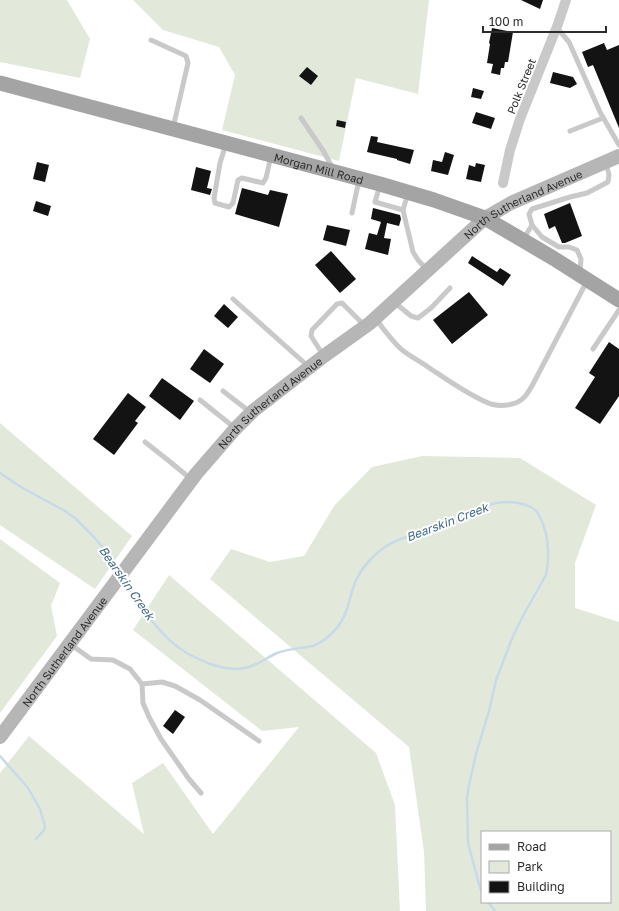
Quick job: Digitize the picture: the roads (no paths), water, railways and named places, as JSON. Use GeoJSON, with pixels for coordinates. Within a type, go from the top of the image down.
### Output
{"type":"FeatureCollection","features":[{"type":"Feature","properties":{"kind":"main road","name":"Morgan Mill Road"},"geometry":{"type":"LineString","coordinates":[[0,83],[380,184],[434,200],[485,218],[584,277],[619,302]]}},
{"type":"Feature","properties":{"kind":"street","name":"Polk Street"},"geometry":{"type":"LineString","coordinates":[[503,183],[510,150],[518,125],[557,28],[566,0]]}},
{"type":"Feature","properties":{"kind":"street","name":"North Sutherland Avenue"},"geometry":{"type":"LineString","coordinates":[[0,737],[192,480],[236,428],[251,413],[324,356],[371,322],[485,218],[511,203],[619,156]]}},
{"type":"Feature","properties":{"kind":"lane"},"geometry":{"type":"LineString","coordinates":[[557,28],[568,42],[603,118],[619,145]]}},
{"type":"Feature","properties":{"kind":"lane"},"geometry":{"type":"LineString","coordinates":[[150,40],[186,56],[188,63],[173,129]]}},
{"type":"Feature","properties":{"kind":"lane"},"geometry":{"type":"LineString","coordinates":[[301,118],[324,152],[335,172]]}},
{"type":"Feature","properties":{"kind":"lane"},"geometry":{"type":"LineString","coordinates":[[570,131],[603,118]]}},
{"type":"Feature","properties":{"kind":"lane"},"geometry":{"type":"LineString","coordinates":[[226,143],[220,163],[214,198],[215,203],[229,207],[233,203],[238,180],[242,178],[263,183],[266,178],[271,155]]}},
{"type":"Feature","properties":{"kind":"lane"},"geometry":{"type":"LineString","coordinates":[[324,356],[311,336],[312,330],[337,304],[342,303],[371,322],[389,336],[402,349],[476,397],[492,404],[502,406],[513,404],[522,400],[534,384],[578,300],[584,277],[581,258],[577,250],[569,247],[559,247],[542,237],[532,225],[529,214],[532,209],[555,201],[587,193],[608,182],[609,175],[605,162]]}},
{"type":"Feature","properties":{"kind":"lane"},"geometry":{"type":"LineString","coordinates":[[352,213],[359,179]]}},
{"type":"Feature","properties":{"kind":"lane"},"geometry":{"type":"LineString","coordinates":[[380,184],[375,202],[403,210]]}},
{"type":"Feature","properties":{"kind":"lane"},"geometry":{"type":"LineString","coordinates":[[408,192],[403,210],[413,252],[428,271]]}},
{"type":"Feature","properties":{"kind":"lane"},"geometry":{"type":"LineString","coordinates":[[523,240],[532,225]]}},
{"type":"Feature","properties":{"kind":"lane"},"geometry":{"type":"LineString","coordinates":[[394,302],[411,316],[418,318],[431,308],[450,288]]}},
{"type":"Feature","properties":{"kind":"lane"},"geometry":{"type":"LineString","coordinates":[[233,299],[310,367]]}},
{"type":"Feature","properties":{"kind":"lane"},"geometry":{"type":"LineString","coordinates":[[593,349],[619,302]]}},
{"type":"Feature","properties":{"kind":"lane"},"geometry":{"type":"LineString","coordinates":[[223,391],[251,413]]}},
{"type":"Feature","properties":{"kind":"lane"},"geometry":{"type":"LineString","coordinates":[[200,400],[236,428]]}},
{"type":"Feature","properties":{"kind":"lane"},"geometry":{"type":"LineString","coordinates":[[145,442],[192,480]]}},
{"type":"Feature","properties":{"kind":"lane"},"geometry":{"type":"LineString","coordinates":[[69,644],[91,660],[113,660],[130,669],[142,684],[143,702],[161,739],[189,779],[201,793]]}},
{"type":"Feature","properties":{"kind":"lane"},"geometry":{"type":"LineString","coordinates":[[142,684],[162,682],[175,686],[200,700],[259,741]]}},
{"type":"Feature","properties":{"kind":"waterway","name":"Bearskin Creek"},"geometry":{"type":"LineString","coordinates":[[0,473],[76,519],[106,551],[118,571]]}},
{"type":"Feature","properties":{"kind":"waterway","name":"Bearskin Creek"},"geometry":{"type":"LineString","coordinates":[[124,580],[158,629],[175,645],[188,654],[210,664],[220,667],[239,669],[249,667],[281,652],[313,646],[329,636],[341,621],[355,583],[362,570],[374,556],[389,544],[453,522],[494,503],[513,502],[532,507],[538,513],[547,537],[548,560],[546,575],[513,636],[496,680],[489,711],[476,754],[467,798],[468,843],[481,890]]}},
{"type":"Feature","properties":{"kind":"waterway"},"geometry":{"type":"LineString","coordinates":[[0,756],[28,788],[40,809],[45,826],[44,830],[36,839]]}},
{"type":"Feature","properties":{"kind":"waterway","name":"Bearskin Creek"},"geometry":{"type":"LineString","coordinates":[[489,903],[495,911]]}}]}
